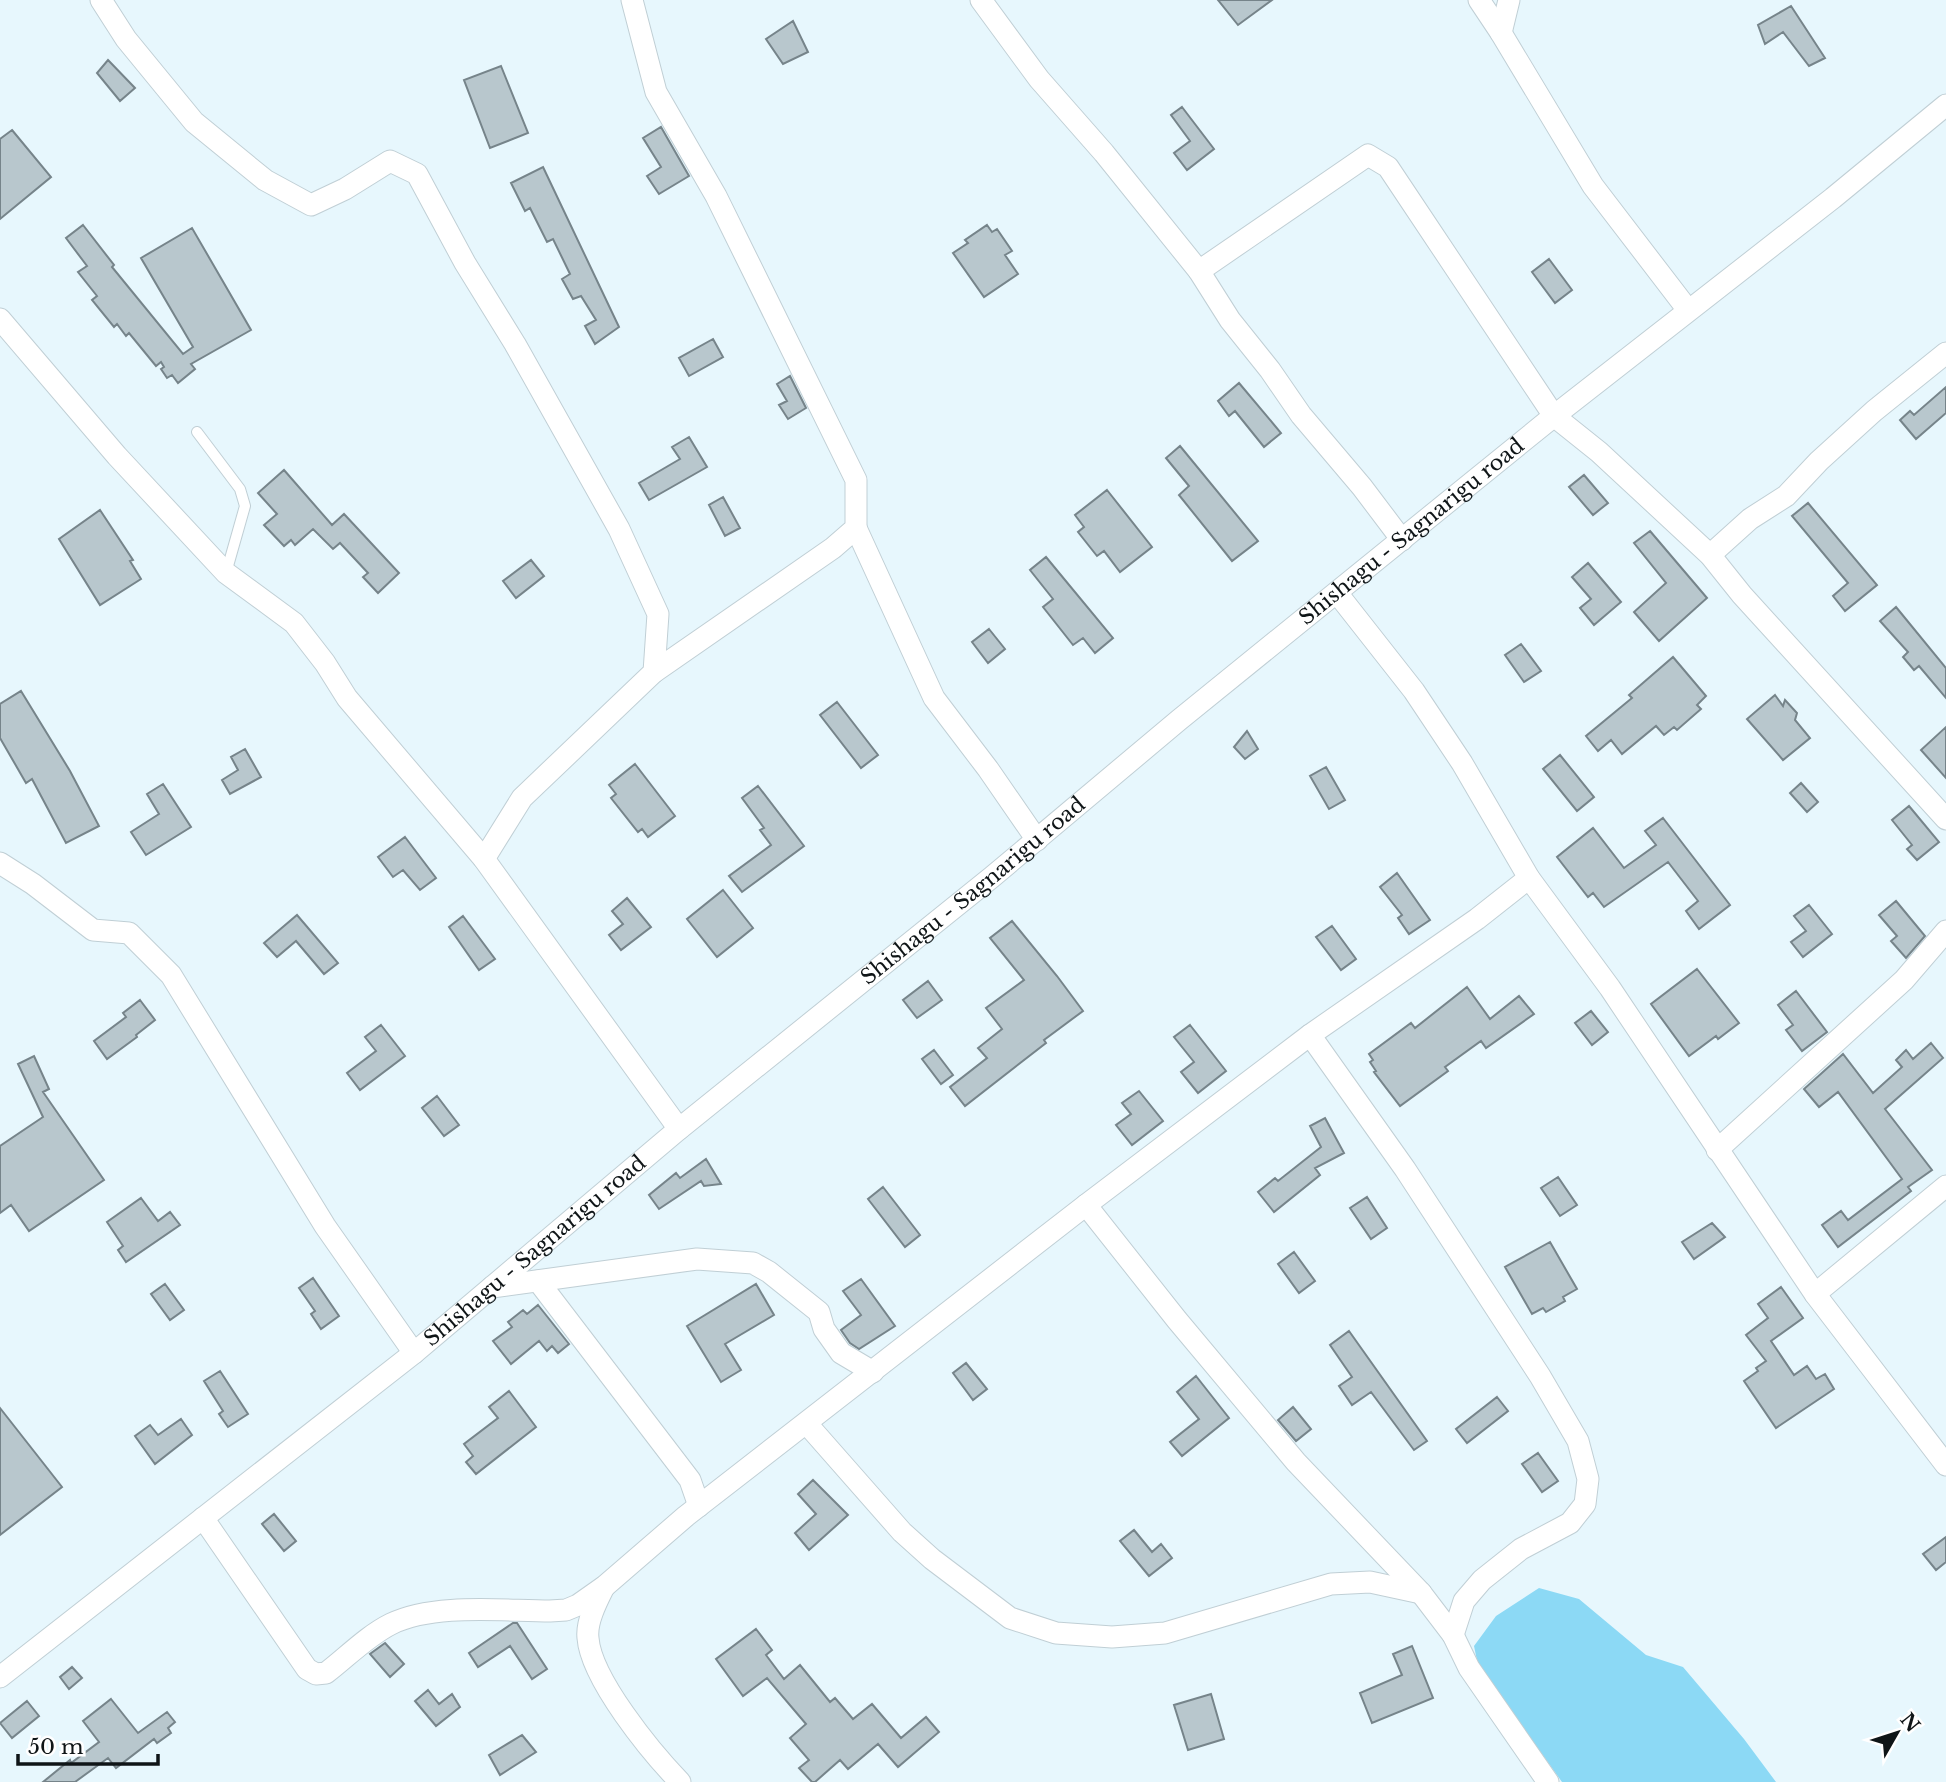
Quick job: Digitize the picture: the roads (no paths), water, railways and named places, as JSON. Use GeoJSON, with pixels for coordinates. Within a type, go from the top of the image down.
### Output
{"type":"FeatureCollection","features":[{"type":"Feature","properties":{"kind":"street"},"geometry":{"type":"LineString","coordinates":[[100,0],[126,39],[194,122],[265,180],[311,205],[345,189],[390,161],[417,174],[465,264],[515,344],[618,529],[657,614],[654,672]]}},
{"type":"Feature","properties":{"kind":"street"},"geometry":{"type":"LineString","coordinates":[[632,0],[656,92],[716,196],[856,480],[856,528],[934,698],[1037,839]]}},
{"type":"Feature","properties":{"kind":"street"},"geometry":{"type":"LineString","coordinates":[[981,0],[1039,79],[1104,153],[1199,271],[1230,320],[1270,370],[1301,415],[1362,486],[1402,540]]}},
{"type":"Feature","properties":{"kind":"street"},"geometry":{"type":"LineString","coordinates":[[1479,0],[1593,186],[1688,310]]}},
{"type":"Feature","properties":{"kind":"street"},"geometry":{"type":"LineString","coordinates":[[1501,33],[1509,0]]}},
{"type":"Feature","properties":{"kind":"street","name":"Shishagu - Sagnarigu road"},"geometry":{"type":"LineString","coordinates":[[0,1677],[414,1353],[678,1129],[1037,839],[1179,720],[1554,416],[1833,198],[1946,105]]}},
{"type":"Feature","properties":{"kind":"street"},"geometry":{"type":"LineString","coordinates":[[1199,271],[1368,155],[1388,167],[1554,416],[1599,452],[1710,555],[1742,595],[1946,818]]}},
{"type":"Feature","properties":{"kind":"street"},"geometry":{"type":"LineString","coordinates":[[0,319],[117,456],[226,573],[294,623],[325,663],[347,698],[484,859],[678,1129]]}},
{"type":"Feature","properties":{"kind":"street"},"geometry":{"type":"LineString","coordinates":[[1710,555],[1751,519],[1786,496],[1819,461],[1874,411],[1946,353]]}},
{"type":"Feature","properties":{"kind":"street"},"geometry":{"type":"LineString","coordinates":[[484,859],[522,798],[654,672],[833,548],[856,528]]}},
{"type":"Feature","properties":{"kind":"street"},"geometry":{"type":"LineString","coordinates":[[1338,593],[1414,691],[1530,878],[1610,988],[1815,1294],[1946,1465]]}},
{"type":"Feature","properties":{"kind":"street"},"geometry":{"type":"LineString","coordinates":[[0,863],[33,884],[93,930],[129,933],[171,975],[325,1226],[414,1353]]}},
{"type":"Feature","properties":{"kind":"street"},"geometry":{"type":"LineString","coordinates":[[203,1518],[283,1638],[307,1670],[316,1674],[326,1673],[380,1630],[412,1616],[451,1611],[566,1609],[578,1605],[605,1586],[699,1506],[1086,1205],[1310,1035],[1486,912],[1530,878]]}},
{"type":"Feature","properties":{"kind":"street"},"geometry":{"type":"LineString","coordinates":[[1717,1150],[1904,980],[1946,931]]}},
{"type":"Feature","properties":{"kind":"street"},"geometry":{"type":"LineString","coordinates":[[1310,1035],[1405,1169],[1540,1376],[1577,1441],[1588,1479],[1585,1504],[1570,1523],[1521,1549],[1482,1580],[1464,1601],[1453,1635]]}},
{"type":"Feature","properties":{"kind":"street"},"geometry":{"type":"LineString","coordinates":[[1815,1294],[1946,1186]]}},
{"type":"Feature","properties":{"kind":"street"},"geometry":{"type":"LineString","coordinates":[[1086,1205],[1177,1320],[1296,1462],[1421,1593],[1453,1635],[1469,1668],[1548,1782]]}},
{"type":"Feature","properties":{"kind":"street"},"geometry":{"type":"LineString","coordinates":[[492,1287],[697,1259],[753,1263],[769,1272],[819,1312],[824,1329],[841,1353],[873,1372]]}},
{"type":"Feature","properties":{"kind":"street"},"geometry":{"type":"LineString","coordinates":[[538,1281],[690,1479],[699,1506]]}},
{"type":"Feature","properties":{"kind":"street"},"geometry":{"type":"LineString","coordinates":[[807,1424],[902,1532],[932,1559],[1010,1618],[1056,1633],[1112,1637],[1165,1633],[1331,1584],[1370,1582],[1421,1593]]}},
{"type":"Feature","properties":{"kind":"street"},"geometry":{"type":"LineString","coordinates":[[605,1586],[595,1604],[587,1636],[591,1652],[599,1672],[632,1723],[680,1782]]}},
{"type":"Feature","properties":{"kind":"lane"},"geometry":{"type":"LineString","coordinates":[[197,432],[240,489],[245,506],[226,573]]}},
{"type":"Feature","properties":{"kind":"water"},"geometry":{"type":"Polygon","coordinates":[[[1539,1588],[1579,1599],[1646,1655],[1683,1667],[1744,1739],[1776,1782],[1562,1782],[1480,1675],[1474,1646],[1496,1616],[1539,1588]]]}}]}
